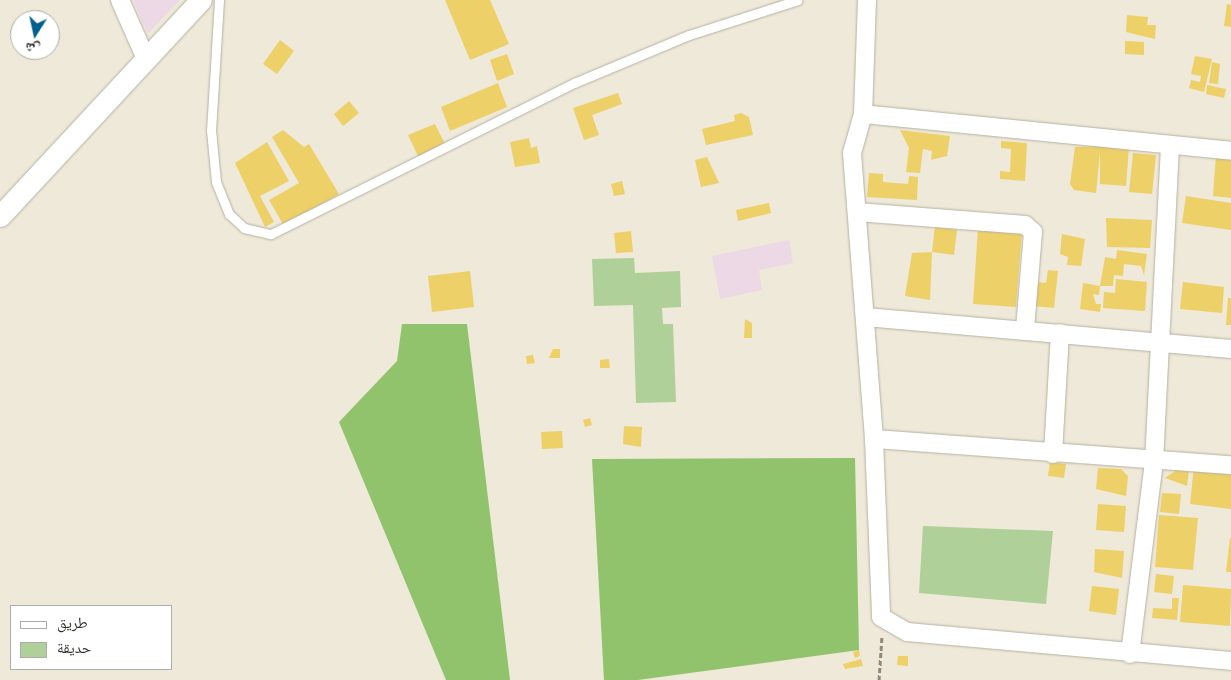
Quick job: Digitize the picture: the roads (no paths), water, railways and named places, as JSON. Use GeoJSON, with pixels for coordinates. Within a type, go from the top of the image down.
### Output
{"type":"FeatureCollection","features":[{"type":"Feature","properties":{"kind":"street"},"geometry":{"type":"LineString","coordinates":[[120,0],[146,59]]}},
{"type":"Feature","properties":{"kind":"street"},"geometry":{"type":"LineString","coordinates":[[0,216],[202,0]]}},
{"type":"Feature","properties":{"kind":"street"},"geometry":{"type":"LineString","coordinates":[[867,0],[863,114],[852,147],[874,439],[878,608],[887,624],[907,632],[1130,654],[1231,661]]}},
{"type":"Feature","properties":{"kind":"street"},"geometry":{"type":"LineString","coordinates":[[863,114],[1231,151]]}},
{"type":"Feature","properties":{"kind":"street"},"geometry":{"type":"LineString","coordinates":[[1130,654],[1154,462],[1163,342],[1170,146]]}},
{"type":"Feature","properties":{"kind":"street"},"geometry":{"type":"LineString","coordinates":[[857,212],[1025,225],[1033,232],[1025,330]]}},
{"type":"Feature","properties":{"kind":"street"},"geometry":{"type":"LineString","coordinates":[[866,317],[1231,349]]}},
{"type":"Feature","properties":{"kind":"street"},"geometry":{"type":"LineString","coordinates":[[1053,454],[1060,333]]}},
{"type":"Feature","properties":{"kind":"street"},"geometry":{"type":"LineString","coordinates":[[874,439],[1154,462],[1231,465]]}},
{"type":"Feature","properties":{"kind":"lane"},"geometry":{"type":"LineString","coordinates":[[219,0],[211,130],[216,182],[229,214],[244,228],[271,234],[591,76],[689,35],[798,0]]}}]}
